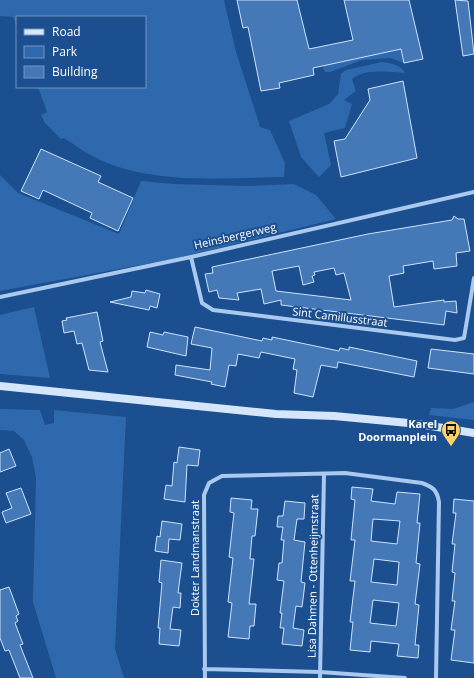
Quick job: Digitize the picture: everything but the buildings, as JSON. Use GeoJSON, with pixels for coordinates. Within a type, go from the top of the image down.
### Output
{"type":"FeatureCollection","features":[{"type":"Feature","properties":{"kind":"main road"},"geometry":{"type":"LineString","coordinates":[[0,386],[276,414],[334,416],[419,424],[474,433]]}},
{"type":"Feature","properties":{"kind":"street","name":"Heinsbergerweg"},"geometry":{"type":"LineString","coordinates":[[0,297],[191,257],[474,192]]}},
{"type":"Feature","properties":{"kind":"street","name":"Sint Camillusstraat"},"geometry":{"type":"LineString","coordinates":[[191,257],[202,303],[213,310],[455,340],[464,338],[474,278]]}},
{"type":"Feature","properties":{"kind":"street","name":"Dokter Landmanstraat"},"geometry":{"type":"LineString","coordinates":[[205,678],[204,495],[209,483],[222,476],[324,475],[345,473],[422,483],[432,486],[438,494],[436,678]]}},
{"type":"Feature","properties":{"kind":"street","name":"Lisa Dahmen - Ottenheijmstraat"},"geometry":{"type":"LineString","coordinates":[[320,678],[324,475]]}},
{"type":"Feature","properties":{"kind":"street"},"geometry":{"type":"LineString","coordinates":[[204,669],[320,672],[405,678]]}},
{"type":"Feature","properties":{"kind":"green space"},"geometry":{"type":"Polygon","coordinates":[[[0,0],[224,0],[236,52],[260,127],[270,130],[285,163],[284,177],[214,179],[167,177],[122,168],[100,160],[64,138],[61,139],[45,123],[41,115],[47,112],[38,88],[146,88],[146,16],[16,16],[16,24],[13,17],[0,16],[0,0]]]}},
{"type":"Feature","properties":{"kind":"green space"},"geometry":{"type":"Polygon","coordinates":[[[401,49],[404,63],[390,58],[362,60],[330,72],[325,72],[322,66],[401,49]]]}},
{"type":"Feature","properties":{"kind":"green space"},"geometry":{"type":"Polygon","coordinates":[[[382,62],[398,66],[405,73],[370,72],[363,73],[352,79],[356,91],[344,100],[352,104],[345,128],[324,133],[331,165],[319,177],[301,157],[289,121],[329,104],[338,94],[341,74],[346,70],[382,62]]]}},
{"type":"Feature","properties":{"kind":"green space"},"geometry":{"type":"Polygon","coordinates":[[[0,175],[18,193],[119,234],[141,181],[173,184],[248,186],[294,184],[316,195],[336,219],[173,259],[0,291],[0,175]]]}},
{"type":"Feature","properties":{"kind":"green space"},"geometry":{"type":"Polygon","coordinates":[[[34,307],[50,378],[0,374],[0,315],[34,307]]]}},
{"type":"Feature","properties":{"kind":"green space"},"geometry":{"type":"Polygon","coordinates":[[[474,402],[474,420],[429,415],[431,408],[453,409],[474,402]]]}},
{"type":"Feature","properties":{"kind":"green space"},"geometry":{"type":"Polygon","coordinates":[[[0,409],[40,410],[45,425],[54,423],[54,410],[126,417],[115,649],[124,678],[56,678],[33,602],[36,478],[32,457],[24,440],[14,431],[0,430],[0,409]]]}},
{"type":"Feature","properties":{"kind":"place","name":"Karel Doormanplein"},"geometry":{"type":"Point","coordinates":[451,447]}}]}
